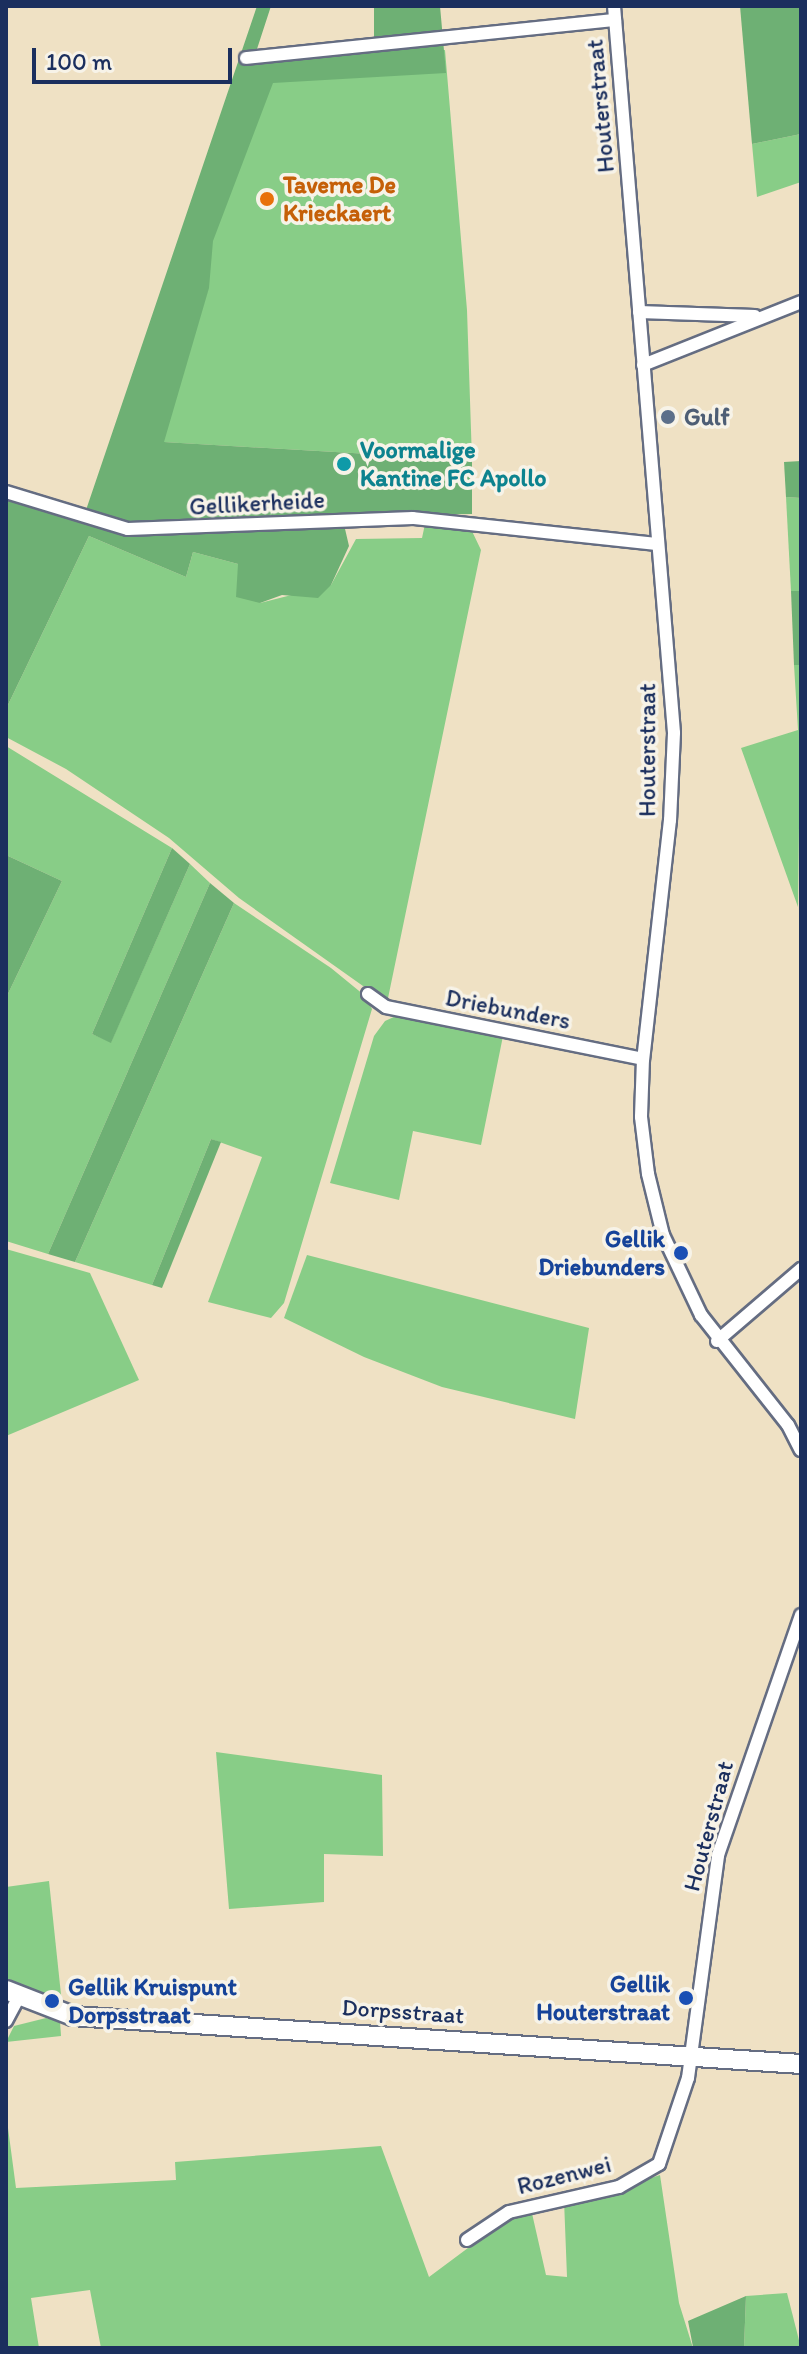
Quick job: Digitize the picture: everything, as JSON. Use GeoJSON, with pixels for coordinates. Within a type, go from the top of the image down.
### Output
{"type":"FeatureCollection","features":[{"type":"Feature","properties":{"kind":"street"},"geometry":{"type":"LineString","coordinates":[[246,58],[614,13]]}},
{"type":"Feature","properties":{"kind":"street","name":"Houterstraat"},"geometry":{"type":"LineString","coordinates":[[614,13],[658,544],[673,775],[643,1059],[641,1117],[659,1220],[684,1283],[717,1341],[788,1425],[801,1450]]}},
{"type":"Feature","properties":{"kind":"street"},"geometry":{"type":"LineString","coordinates":[[643,365],[801,302]]}},
{"type":"Feature","properties":{"kind":"street"},"geometry":{"type":"LineString","coordinates":[[639,312],[763,316]]}},
{"type":"Feature","properties":{"kind":"street","name":"Gellikerheide"},"geometry":{"type":"LineString","coordinates":[[6,492],[128,529],[413,518],[658,544]]}},
{"type":"Feature","properties":{"kind":"street","name":"Driebunders"},"geometry":{"type":"LineString","coordinates":[[368,994],[386,1007],[643,1059]]}},
{"type":"Feature","properties":{"kind":"street"},"geometry":{"type":"LineString","coordinates":[[717,1341],[801,1269]]}},
{"type":"Feature","properties":{"kind":"street","name":"Houterstraat"},"geometry":{"type":"LineString","coordinates":[[692,2056],[718,1855],[801,1615]]}},
{"type":"Feature","properties":{"kind":"street"},"geometry":{"type":"LineString","coordinates":[[6,2021],[12,1994]]}},
{"type":"Feature","properties":{"kind":"street","name":"Dorpsstraat"},"geometry":{"type":"LineString","coordinates":[[12,1994],[73,2016],[801,2064]]}},
{"type":"Feature","properties":{"kind":"street","name":"Rozenwei"},"geometry":{"type":"LineString","coordinates":[[467,2240],[509,2212],[619,2187],[659,2164],[692,2056]]}},
{"type":"Feature","properties":{"kind":"green space"},"geometry":{"type":"Polygon","coordinates":[[[257,6],[271,6],[257,49],[374,40],[374,6],[440,6],[446,73],[273,83],[213,241],[209,288],[164,442],[472,460],[472,514],[342,516],[349,546],[331,585],[318,598],[282,595],[260,603],[236,597],[238,564],[193,552],[186,577],[89,536],[6,709],[6,487],[85,513],[257,6]]]}},
{"type":"Feature","properties":{"kind":"green space"},"geometry":{"type":"Polygon","coordinates":[[[740,6],[801,6],[801,134],[752,144],[740,6]]]}},
{"type":"Feature","properties":{"kind":"green space"},"geometry":{"type":"Polygon","coordinates":[[[445,50],[467,310],[472,460],[163,442],[208,289],[179,280],[249,72],[445,50]]]}},
{"type":"Feature","properties":{"kind":"green space"},"geometry":{"type":"Polygon","coordinates":[[[801,134],[801,182],[757,197],[752,144],[801,134]]]}},
{"type":"Feature","properties":{"kind":"green space"},"geometry":{"type":"Polygon","coordinates":[[[801,461],[801,498],[786,497],[784,462],[801,461]]]}},
{"type":"Feature","properties":{"kind":"green space"},"geometry":{"type":"Polygon","coordinates":[[[786,497],[801,498],[801,591],[791,591],[786,497]]]}},
{"type":"Feature","properties":{"kind":"green space"},"geometry":{"type":"Polygon","coordinates":[[[425,524],[470,527],[481,550],[387,1003],[239,898],[169,838],[66,769],[6,737],[6,709],[89,536],[186,577],[193,552],[238,564],[260,603],[331,585],[356,539],[422,538],[425,524]]]}},
{"type":"Feature","properties":{"kind":"green space"},"geometry":{"type":"Polygon","coordinates":[[[791,591],[801,591],[801,665],[794,665],[791,591]]]}},
{"type":"Feature","properties":{"kind":"green space"},"geometry":{"type":"Polygon","coordinates":[[[794,665],[801,665],[798,907],[741,748],[798,730],[794,665]]]}},
{"type":"Feature","properties":{"kind":"green space"},"geometry":{"type":"Polygon","coordinates":[[[6,746],[172,848],[92,1034],[111,1042],[190,864],[210,883],[48,1254],[6,1241],[6,998],[62,881],[6,855],[6,746]]]}},
{"type":"Feature","properties":{"kind":"green space"},"geometry":{"type":"Polygon","coordinates":[[[172,848],[190,864],[111,1043],[92,1034],[172,848]]]}},
{"type":"Feature","properties":{"kind":"green space"},"geometry":{"type":"Polygon","coordinates":[[[6,855],[62,881],[6,998],[6,855]]]}},
{"type":"Feature","properties":{"kind":"green space"},"geometry":{"type":"Polygon","coordinates":[[[210,883],[234,903],[75,1262],[48,1254],[210,883]]]}},
{"type":"Feature","properties":{"kind":"green space"},"geometry":{"type":"Polygon","coordinates":[[[234,903],[331,968],[364,995],[372,1009],[284,1303],[271,1318],[208,1302],[262,1157],[211,1139],[152,1285],[75,1262],[234,903]]]}},
{"type":"Feature","properties":{"kind":"green space"},"geometry":{"type":"Polygon","coordinates":[[[396,1016],[503,1036],[481,1145],[413,1131],[399,1200],[330,1183],[374,1036],[385,1021],[396,1016]]]}},
{"type":"Feature","properties":{"kind":"green space"},"geometry":{"type":"Polygon","coordinates":[[[211,1139],[221,1142],[162,1288],[152,1285],[211,1139]]]}},
{"type":"Feature","properties":{"kind":"green space"},"geometry":{"type":"Polygon","coordinates":[[[6,1249],[90,1273],[139,1380],[6,1436],[6,1249]]]}},
{"type":"Feature","properties":{"kind":"green space"},"geometry":{"type":"Polygon","coordinates":[[[307,1255],[589,1328],[575,1419],[442,1387],[364,1357],[284,1318],[307,1255]]]}},
{"type":"Feature","properties":{"kind":"green space"},"geometry":{"type":"Polygon","coordinates":[[[216,1752],[382,1775],[383,1856],[324,1854],[324,1902],[229,1909],[216,1752]]]}},
{"type":"Feature","properties":{"kind":"green space"},"geometry":{"type":"Polygon","coordinates":[[[49,1881],[62,2004],[6,1982],[6,1887],[49,1881]]]}},
{"type":"Feature","properties":{"kind":"green space"},"geometry":{"type":"Polygon","coordinates":[[[46,2018],[60,2021],[61,2036],[6,2042],[14,2026],[46,2018]]]}},
{"type":"Feature","properties":{"kind":"green space"},"geometry":{"type":"Polygon","coordinates":[[[6,2113],[16,2188],[176,2180],[175,2162],[381,2146],[429,2277],[515,2213],[531,2209],[546,2275],[567,2277],[564,2200],[600,2195],[660,2175],[679,2303],[693,2348],[101,2348],[90,2290],[31,2298],[39,2348],[6,2348],[6,2113]]]}},
{"type":"Feature","properties":{"kind":"green space"},"geometry":{"type":"Polygon","coordinates":[[[787,2293],[801,2348],[744,2348],[746,2296],[787,2293]]]}},
{"type":"Feature","properties":{"kind":"green space"},"geometry":{"type":"Polygon","coordinates":[[[746,2296],[744,2348],[684,2348],[693,2347],[688,2321],[746,2296]]]}},
{"type":"Feature","properties":{"kind":"place","name":"Taverne De Krieckaert"},"geometry":{"type":"Point","coordinates":[267,199]}},
{"type":"Feature","properties":{"kind":"place","name":"Gulf"},"geometry":{"type":"Point","coordinates":[668,417]}},
{"type":"Feature","properties":{"kind":"place","name":"Voormalige Kantine FC Apollo"},"geometry":{"type":"Point","coordinates":[344,464]}},
{"type":"Feature","properties":{"kind":"place","name":"Gellik Driebunders"},"geometry":{"type":"Point","coordinates":[681,1253]}},
{"type":"Feature","properties":{"kind":"place","name":"Gellik Houterstraat"},"geometry":{"type":"Point","coordinates":[686,1998]}},
{"type":"Feature","properties":{"kind":"place","name":"Gellik Kruispunt Dorpsstraat"},"geometry":{"type":"Point","coordinates":[52,2001]}}]}
